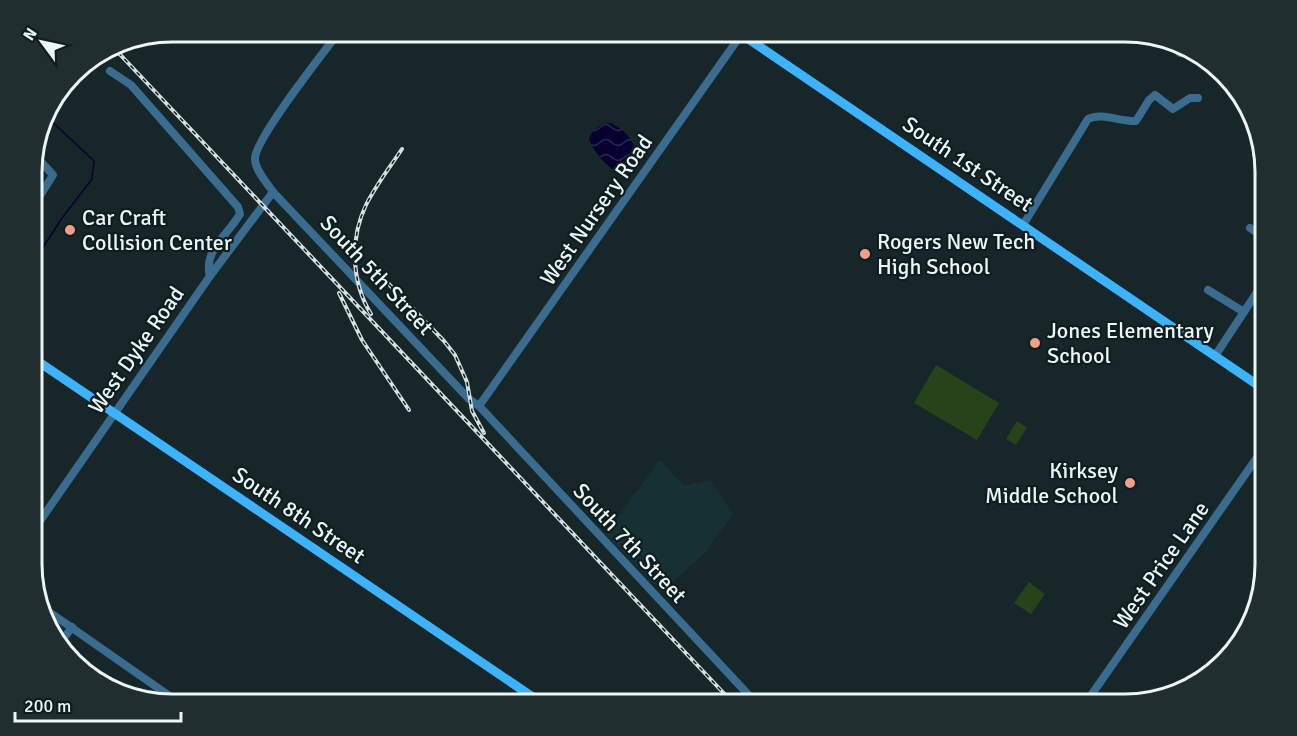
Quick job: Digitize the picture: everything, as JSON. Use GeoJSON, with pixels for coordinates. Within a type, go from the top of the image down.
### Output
{"type":"FeatureCollection","features":[{"type":"Feature","properties":{"kind":"main road","name":"South 1st Street"},"geometry":{"type":"LineString","coordinates":[[756,42],[1255,383]]}},
{"type":"Feature","properties":{"kind":"main road","name":"South 8th Street"},"geometry":{"type":"LineString","coordinates":[[42,364],[528,694]]}},
{"type":"Feature","properties":{"kind":"street","name":"South 5th Street"},"geometry":{"type":"LineString","coordinates":[[332,42],[266,133],[255,156],[255,164],[273,192],[469,399],[479,406]]}},
{"type":"Feature","properties":{"kind":"street","name":"West Nursery Road"},"geometry":{"type":"LineString","coordinates":[[479,406],[734,42]]}},
{"type":"Feature","properties":{"kind":"street"},"geometry":{"type":"LineString","coordinates":[[110,71],[131,86],[238,207],[240,214],[211,255],[207,265],[210,276]]}},
{"type":"Feature","properties":{"kind":"street"},"geometry":{"type":"LineString","coordinates":[[1023,225],[1088,119],[1095,116],[1125,122],[1136,121],[1149,100],[1155,96],[1173,109],[1190,98],[1198,98]]}},
{"type":"Feature","properties":{"kind":"street"},"geometry":{"type":"LineString","coordinates":[[42,193],[53,175],[43,163]]}},
{"type":"Feature","properties":{"kind":"street","name":"West Dyke Road"},"geometry":{"type":"LineString","coordinates":[[42,518],[210,276],[273,192]]}},
{"type":"Feature","properties":{"kind":"street"},"geometry":{"type":"LineString","coordinates":[[1250,228],[1255,231]]}},
{"type":"Feature","properties":{"kind":"street"},"geometry":{"type":"LineString","coordinates":[[1208,290],[1244,312]]}},
{"type":"Feature","properties":{"kind":"street"},"geometry":{"type":"LineString","coordinates":[[1215,356],[1255,295]]}},
{"type":"Feature","properties":{"kind":"street","name":"South 7th Street"},"geometry":{"type":"LineString","coordinates":[[479,406],[748,694]]}},
{"type":"Feature","properties":{"kind":"street","name":"West Price Lane"},"geometry":{"type":"LineString","coordinates":[[1092,694],[1255,460]]}},
{"type":"Feature","properties":{"kind":"street"},"geometry":{"type":"LineString","coordinates":[[52,614],[163,693]]}},
{"type":"Feature","properties":{"kind":"street"},"geometry":{"type":"LineString","coordinates":[[65,637],[72,627]]}},
{"type":"Feature","properties":{"kind":"shaded area"},"geometry":{"type":"Polygon","coordinates":[[[660,460],[684,486],[710,480],[733,514],[706,552],[662,592],[605,534],[660,460]]]}},
{"type":"Feature","properties":{"kind":"green space"},"geometry":{"type":"Polygon","coordinates":[[[936,365],[999,403],[977,440],[914,403],[936,365]]]}},
{"type":"Feature","properties":{"kind":"green space"},"geometry":{"type":"Polygon","coordinates":[[[1017,421],[1027,428],[1016,445],[1006,439],[1017,421]]]}},
{"type":"Feature","properties":{"kind":"green space"},"geometry":{"type":"Polygon","coordinates":[[[1029,582],[1045,594],[1031,614],[1014,603],[1029,582]]]}},
{"type":"Feature","properties":{"kind":"water"},"geometry":{"type":"Polygon","coordinates":[[[610,123],[626,134],[635,149],[632,162],[624,167],[612,169],[599,156],[589,139],[597,128],[610,123]]]}},
{"type":"Feature","properties":{"kind":"waterway"},"geometry":{"type":"LineString","coordinates":[[42,249],[92,179],[94,161],[52,122]]}},
{"type":"Feature","properties":{"kind":"railway"},"geometry":{"type":"LineString","coordinates":[[119,53],[725,694]]}},
{"type":"Feature","properties":{"kind":"railway"},"geometry":{"type":"LineString","coordinates":[[371,314],[364,301],[356,274],[357,231],[366,205],[402,149]]}},
{"type":"Feature","properties":{"kind":"railway"},"geometry":{"type":"LineString","coordinates":[[383,278],[455,355],[467,382],[472,411],[484,433]]}},
{"type":"Feature","properties":{"kind":"railway"},"geometry":{"type":"LineString","coordinates":[[339,293],[362,340],[409,410]]}},
{"type":"Feature","properties":{"kind":"place","name":"Car Craft Collision Center"},"geometry":{"type":"Point","coordinates":[70,230]}},
{"type":"Feature","properties":{"kind":"place","name":"Rogers New Tech High School"},"geometry":{"type":"Point","coordinates":[865,254]}},
{"type":"Feature","properties":{"kind":"place","name":"Jones Elementary School"},"geometry":{"type":"Point","coordinates":[1035,343]}},
{"type":"Feature","properties":{"kind":"place","name":"Kirksey Middle School"},"geometry":{"type":"Point","coordinates":[1130,483]}}]}
